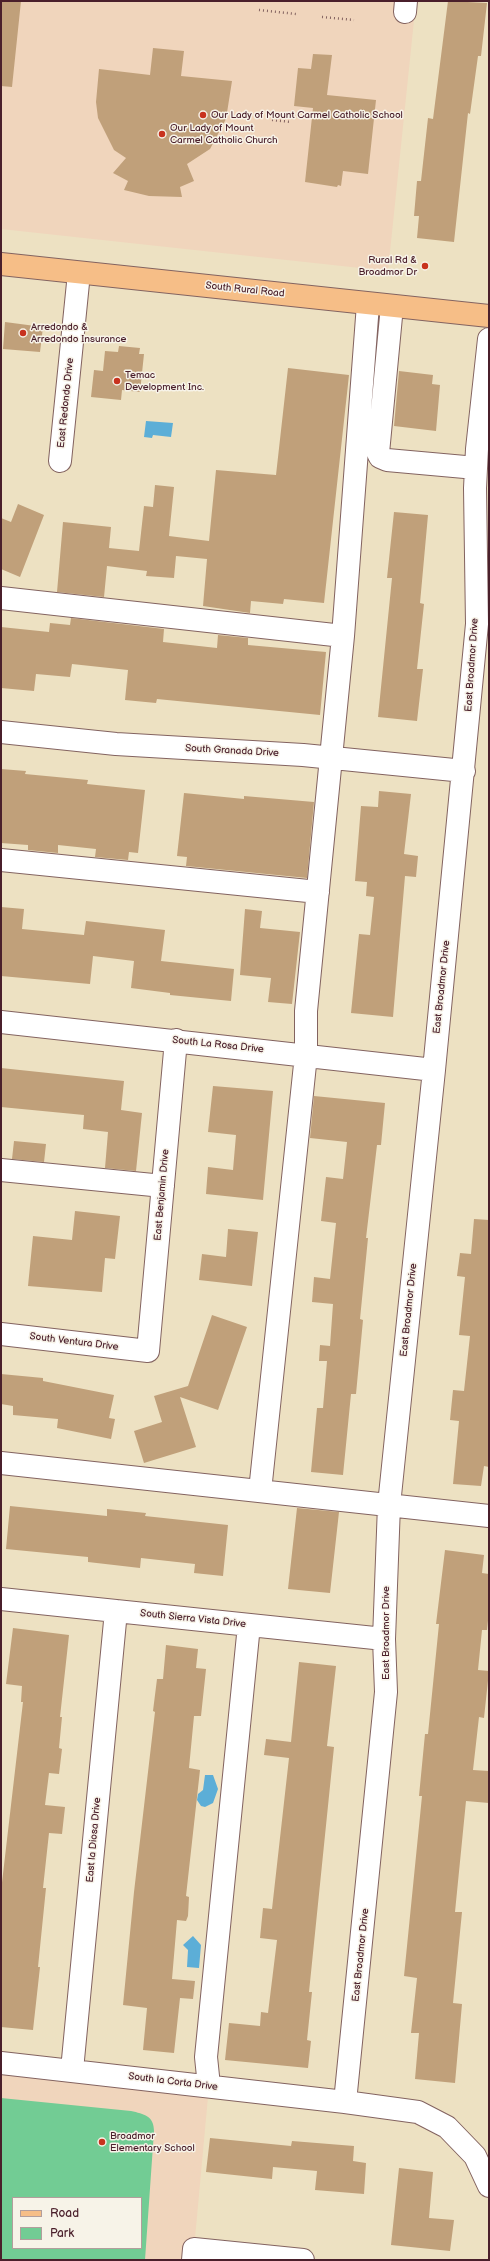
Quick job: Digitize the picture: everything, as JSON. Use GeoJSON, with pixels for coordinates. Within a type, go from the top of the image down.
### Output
{"type":"FeatureCollection","features":[{"type":"Feature","properties":{"kind":"main road","name":"South Rural Road"},"geometry":{"type":"LineString","coordinates":[[1,264],[489,316]]}},
{"type":"Feature","properties":{"kind":"street","name":"East Redondo Drive"},"geometry":{"type":"LineString","coordinates":[[60,461],[79,273]]}},
{"type":"Feature","properties":{"kind":"street"},"geometry":{"type":"LineString","coordinates":[[260,1491],[306,1055],[306,1011],[343,636],[368,304]]}},
{"type":"Feature","properties":{"kind":"street"},"geometry":{"type":"LineString","coordinates":[[392,306],[378,453],[380,457],[387,460],[480,482]]}},
{"type":"Feature","properties":{"kind":"street","name":"East Broadmor Drive"},"geometry":{"type":"LineString","coordinates":[[345,2102],[386,1692],[384,1639],[389,1505],[464,771],[483,625],[480,482],[489,339]]}},
{"type":"Feature","properties":{"kind":"street"},"geometry":{"type":"LineString","coordinates":[[1,598],[343,636]]}},
{"type":"Feature","properties":{"kind":"street","name":"South Granada Drive"},"geometry":{"type":"LineString","coordinates":[[1,732],[116,744],[332,758],[464,771]]}},
{"type":"Feature","properties":{"kind":"street"},"geometry":{"type":"LineString","coordinates":[[1,860],[318,892]]}},
{"type":"Feature","properties":{"kind":"street","name":"South La Rosa Drive"},"geometry":{"type":"LineString","coordinates":[[1,1022],[176,1040],[434,1070]]}},
{"type":"Feature","properties":{"kind":"street","name":"East Benjamin Drive"},"geometry":{"type":"LineString","coordinates":[[148,1351],[176,1040]]}},
{"type":"Feature","properties":{"kind":"street"},"geometry":{"type":"LineString","coordinates":[[1,1170],[163,1186]]}},
{"type":"Feature","properties":{"kind":"street","name":"South Ventura Drive"},"geometry":{"type":"LineString","coordinates":[[1,1334],[148,1351]]}},
{"type":"Feature","properties":{"kind":"street"},"geometry":{"type":"LineString","coordinates":[[1,1463],[489,1516]]}},
{"type":"Feature","properties":{"kind":"street","name":"South Sierra Vista Drive"},"geometry":{"type":"LineString","coordinates":[[1,1598],[384,1639]]}},
{"type":"Feature","properties":{"kind":"street","name":"East la Diosa Drive"},"geometry":{"type":"LineString","coordinates":[[72,2070],[116,1611]]}},
{"type":"Feature","properties":{"kind":"street"},"geometry":{"type":"LineString","coordinates":[[209,2086],[206,2057],[249,1625]]}},
{"type":"Feature","properties":{"kind":"street","name":"South la Corta Drive"},"geometry":{"type":"LineString","coordinates":[[1,2063],[345,2102]]}},
{"type":"Feature","properties":{"kind":"street"},"geometry":{"type":"LineString","coordinates":[[345,2102],[418,2112],[447,2126],[475,2156],[489,2186]]}},
{"type":"Feature","properties":{"kind":"street"},"geometry":{"type":"LineString","coordinates":[[193,2260],[194,2248],[303,2260]]}},
{"type":"Feature","properties":{"kind":"path"},"geometry":{"type":"LineString","coordinates":[[259,10],[296,14]]}},
{"type":"Feature","properties":{"kind":"path"},"geometry":{"type":"LineString","coordinates":[[322,16],[354,20]]}},
{"type":"Feature","properties":{"kind":"path"},"geometry":{"type":"LineString","coordinates":[[272,120],[291,122]]}},
{"type":"Feature","properties":{"kind":"shaded area","name":"Our Lady of Mount Carmel Catholic School"},"geometry":{"type":"Polygon","coordinates":[[[1,1],[416,1],[388,271],[1,229],[1,1]]]}},
{"type":"Feature","properties":{"kind":"shaded area","name":"Broadmor Elementary School"},"geometry":{"type":"Polygon","coordinates":[[[1,2063],[209,2086],[193,2260],[1,2260],[1,2063]]]}},
{"type":"Feature","properties":{"kind":"green space"},"geometry":{"type":"Polygon","coordinates":[[[1,2098],[131,2111],[147,2116],[150,2119],[154,2126],[154,2131],[145,2260],[1,2260],[1,2098]]]}},
{"type":"Feature","properties":{"kind":"water"},"geometry":{"type":"Polygon","coordinates":[[[146,421],[173,423],[171,437],[153,435],[152,438],[144,437],[146,421]]]}},
{"type":"Feature","properties":{"kind":"water"},"geometry":{"type":"Polygon","coordinates":[[[205,1775],[213,1775],[218,1789],[213,1803],[205,1807],[201,1806],[197,1800],[198,1794],[203,1790],[205,1775]]]}},
{"type":"Feature","properties":{"kind":"water"},"geometry":{"type":"Polygon","coordinates":[[[193,1936],[201,1945],[199,1968],[187,1967],[188,1950],[183,1945],[193,1936]]]}},
{"type":"Feature","properties":{"kind":"building"},"geometry":{"type":"Polygon","coordinates":[[[1,1],[21,1],[12,87],[1,86],[1,1]]]}},
{"type":"Feature","properties":{"kind":"building"},"geometry":{"type":"Polygon","coordinates":[[[448,1],[487,3],[481,56],[478,56],[470,114],[468,113],[454,242],[417,238],[419,216],[414,216],[417,181],[421,181],[428,118],[433,119],[448,1]]]}},
{"type":"Feature","properties":{"kind":"building","name":"Our Lady of Mount Carmel Catholic Church"},"geometry":{"type":"Polygon","coordinates":[[[153,48],[184,51],[181,76],[232,81],[226,119],[210,149],[187,164],[194,181],[180,187],[182,197],[149,196],[124,190],[128,181],[113,173],[126,158],[114,150],[98,118],[96,102],[99,69],[150,75],[153,48]]]}},
{"type":"Feature","properties":{"kind":"building"},"geometry":{"type":"Polygon","coordinates":[[[313,54],[332,55],[327,95],[376,100],[368,174],[343,171],[341,186],[338,185],[337,187],[305,182],[313,108],[294,106],[298,68],[311,69],[313,54]]]}},
{"type":"Feature","properties":{"kind":"building","name":"Arredondo & Arredondo Insurance"},"geometry":{"type":"Polygon","coordinates":[[[5,322],[43,327],[40,352],[3,349],[5,322]]]}},
{"type":"Feature","properties":{"kind":"building","name":"Temac Development Inc."},"geometry":{"type":"Polygon","coordinates":[[[119,346],[140,348],[139,354],[144,354],[140,392],[122,390],[121,400],[91,397],[94,370],[103,371],[105,351],[118,352],[119,346]]]}},
{"type":"Feature","properties":{"kind":"building"},"geometry":{"type":"Polygon","coordinates":[[[288,368],[349,375],[324,603],[284,599],[283,604],[251,601],[250,613],[203,606],[207,559],[176,556],[174,578],[146,576],[147,571],[107,566],[104,597],[57,592],[63,522],[111,527],[109,548],[139,551],[144,506],[153,507],[155,485],[174,487],[169,536],[209,541],[216,470],[276,475],[288,368]]]}},
{"type":"Feature","properties":{"kind":"building"},"geometry":{"type":"Polygon","coordinates":[[[399,371],[433,375],[432,384],[440,385],[436,431],[394,426],[399,371]]]}},
{"type":"Feature","properties":{"kind":"building"},"geometry":{"type":"Polygon","coordinates":[[[18,504],[44,515],[20,577],[1,569],[1,518],[11,522],[18,504]]]}},
{"type":"Feature","properties":{"kind":"building"},"geometry":{"type":"Polygon","coordinates":[[[394,512],[428,515],[420,603],[424,604],[417,669],[423,669],[417,721],[378,717],[392,578],[387,578],[394,512]]]}},
{"type":"Feature","properties":{"kind":"building"},"geometry":{"type":"Polygon","coordinates":[[[71,618],[164,629],[163,642],[217,648],[218,635],[248,638],[248,645],[326,652],[320,715],[157,699],[156,703],[125,700],[128,670],[72,664],[70,677],[36,674],[34,691],[1,688],[1,627],[49,632],[50,623],[70,625],[71,618]]]}},
{"type":"Feature","properties":{"kind":"building"},"geometry":{"type":"Polygon","coordinates":[[[1,769],[26,771],[25,774],[88,780],[87,784],[145,790],[138,853],[129,852],[128,860],[95,857],[96,849],[58,845],[58,853],[28,850],[28,845],[1,843],[1,769]]]}},
{"type":"Feature","properties":{"kind":"building"},"geometry":{"type":"Polygon","coordinates":[[[379,791],[411,794],[404,854],[418,856],[416,877],[405,876],[393,1017],[351,1013],[359,934],[370,935],[374,897],[366,896],[367,882],[355,881],[361,806],[378,807],[379,791]]]}},
{"type":"Feature","properties":{"kind":"building"},"geometry":{"type":"Polygon","coordinates":[[[184,793],[244,799],[244,796],[314,802],[307,878],[186,866],[187,857],[177,856],[184,793]]]}},
{"type":"Feature","properties":{"kind":"building"},"geometry":{"type":"Polygon","coordinates":[[[1,907],[24,909],[22,929],[84,935],[86,921],[165,930],[161,961],[234,969],[231,1001],[170,995],[170,993],[131,988],[134,961],[93,956],[90,984],[1,976],[1,907]]]}},
{"type":"Feature","properties":{"kind":"building"},"geometry":{"type":"Polygon","coordinates":[[[245,909],[262,911],[260,928],[300,932],[292,1004],[268,1002],[271,978],[240,975],[245,909]]]}},
{"type":"Feature","properties":{"kind":"building"},"geometry":{"type":"Polygon","coordinates":[[[1,1068],[124,1081],[121,1110],[142,1113],[136,1171],[105,1168],[108,1132],[83,1129],[84,1115],[1,1107],[1,1068]]]}},
{"type":"Feature","properties":{"kind":"building"},"geometry":{"type":"Polygon","coordinates":[[[213,1086],[273,1091],[263,1200],[206,1194],[208,1167],[233,1170],[236,1135],[208,1132],[213,1086]]]}},
{"type":"Feature","properties":{"kind":"building"},"geometry":{"type":"Polygon","coordinates":[[[314,1096],[385,1103],[381,1145],[377,1145],[366,1238],[368,1238],[360,1319],[363,1320],[356,1394],[351,1394],[343,1475],[311,1472],[317,1408],[323,1408],[327,1361],[319,1361],[320,1345],[330,1346],[333,1304],[312,1302],[314,1277],[330,1279],[336,1223],[321,1221],[326,1177],[343,1179],[347,1142],[310,1138],[314,1096]]]}},
{"type":"Feature","properties":{"kind":"building"},"geometry":{"type":"Polygon","coordinates":[[[14,1141],[46,1144],[44,1162],[12,1159],[14,1141]]]}},
{"type":"Feature","properties":{"kind":"building"},"geometry":{"type":"Polygon","coordinates":[[[75,1211],[120,1216],[115,1259],[105,1258],[102,1292],[28,1286],[33,1236],[72,1240],[75,1211]]]}},
{"type":"Feature","properties":{"kind":"building"},"geometry":{"type":"Polygon","coordinates":[[[474,1219],[489,1220],[489,1467],[484,1466],[481,1486],[453,1484],[459,1421],[450,1420],[453,1390],[464,1391],[470,1336],[459,1335],[465,1277],[457,1276],[460,1253],[471,1254],[474,1219]]]}},
{"type":"Feature","properties":{"kind":"building"},"geometry":{"type":"Polygon","coordinates":[[[228,1229],[258,1232],[252,1286],[199,1280],[202,1254],[226,1257],[228,1229]]]}},
{"type":"Feature","properties":{"kind":"building"},"geometry":{"type":"Polygon","coordinates":[[[212,1315],[247,1327],[218,1410],[180,1397],[196,1447],[144,1463],[134,1431],[162,1422],[154,1396],[188,1386],[212,1315]]]}},
{"type":"Feature","properties":{"kind":"building"},"geometry":{"type":"Polygon","coordinates":[[[1,1374],[43,1378],[43,1381],[114,1395],[109,1418],[115,1419],[111,1439],[57,1428],[58,1419],[13,1415],[13,1406],[1,1404],[1,1374]]]}},
{"type":"Feature","properties":{"kind":"building"},"geometry":{"type":"Polygon","coordinates":[[[10,1506],[107,1516],[107,1509],[146,1513],[145,1516],[228,1525],[223,1576],[194,1573],[195,1564],[141,1558],[140,1568],[88,1562],[88,1557],[6,1549],[10,1506]]]}},
{"type":"Feature","properties":{"kind":"building"},"geometry":{"type":"Polygon","coordinates":[[[297,1508],[339,1512],[330,1593],[288,1589],[297,1508]]]}},
{"type":"Feature","properties":{"kind":"building"},"geometry":{"type":"Polygon","coordinates":[[[445,1550],[484,1555],[482,1573],[489,1574],[489,1611],[487,1630],[482,1630],[478,1670],[489,1671],[484,1718],[479,1717],[473,1770],[489,1771],[489,1803],[466,1801],[455,1912],[462,1912],[453,2003],[462,2004],[455,2083],[415,2079],[419,2033],[411,2033],[417,1978],[404,1976],[422,1796],[419,1796],[425,1734],[428,1734],[439,1624],[436,1624],[445,1550]]]}},
{"type":"Feature","properties":{"kind":"building"},"geometry":{"type":"Polygon","coordinates":[[[13,1628],[69,1635],[60,1717],[62,1717],[59,1748],[62,1749],[59,1774],[49,1773],[45,1805],[65,1807],[62,1834],[49,1833],[43,1888],[46,1888],[38,1967],[40,1967],[33,2030],[1,2027],[1,1891],[23,1702],[21,1702],[22,1686],[6,1684],[13,1628]]]}},
{"type":"Feature","properties":{"kind":"building"},"geometry":{"type":"Polygon","coordinates":[[[166,1645],[198,1649],[196,1668],[206,1669],[201,1716],[194,1716],[189,1768],[200,1770],[186,1896],[189,1897],[188,1916],[186,1921],[177,1920],[172,1979],[195,1981],[193,1999],[180,1998],[174,2053],[143,2050],[147,2008],[123,2005],[134,1892],[155,1712],[153,1711],[157,1679],[163,1679],[166,1645]]]}},
{"type":"Feature","properties":{"kind":"building"},"geometry":{"type":"Polygon","coordinates":[[[299,1662],[336,1666],[327,1746],[334,1747],[309,1992],[312,1992],[307,2040],[311,2041],[308,2068],[225,2060],[229,2023],[260,2026],[261,2012],[268,2013],[277,1940],[260,1938],[263,1908],[272,1909],[289,1758],[264,1755],[266,1739],[291,1742],[299,1662]]]}},
{"type":"Feature","properties":{"kind":"building"},"geometry":{"type":"Polygon","coordinates":[[[210,2138],[291,2146],[292,2141],[354,2146],[353,2161],[366,2163],[364,2194],[315,2190],[317,2171],[273,2167],[272,2179],[206,2172],[210,2138]]]}},
{"type":"Feature","properties":{"kind":"building"},"geometry":{"type":"Polygon","coordinates":[[[399,2168],[433,2172],[429,2218],[454,2220],[450,2251],[391,2245],[399,2168]]]}},
{"type":"Feature","properties":{"kind":"place","name":"Our Lady of Mount Carmel Catholic School"},"geometry":{"type":"Point","coordinates":[203,115]}},
{"type":"Feature","properties":{"kind":"place","name":"Our Lady of Mount Carmel Catholic Church"},"geometry":{"type":"Point","coordinates":[162,134]}},
{"type":"Feature","properties":{"kind":"place","name":"Rural Rd & Broadmor Dr"},"geometry":{"type":"Point","coordinates":[425,266]}},
{"type":"Feature","properties":{"kind":"place","name":"Arredondo & Arredondo Insurance"},"geometry":{"type":"Point","coordinates":[23,333]}},
{"type":"Feature","properties":{"kind":"place","name":"Temac Development Inc."},"geometry":{"type":"Point","coordinates":[117,381]}},
{"type":"Feature","properties":{"kind":"place","name":"Broadmor Elementary School"},"geometry":{"type":"Point","coordinates":[102,2142]}}]}
